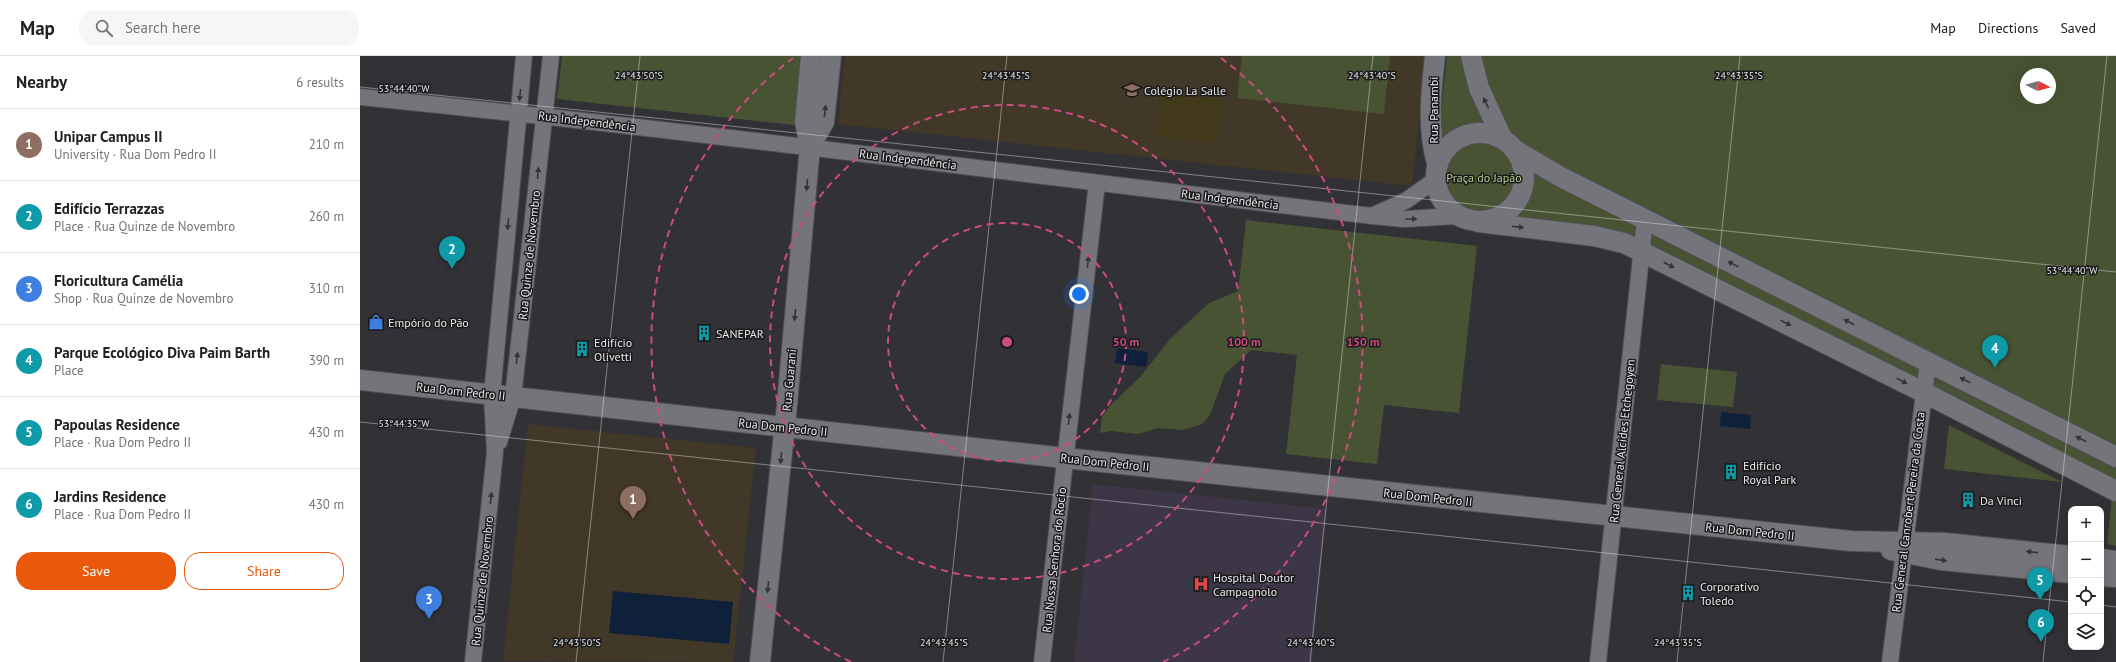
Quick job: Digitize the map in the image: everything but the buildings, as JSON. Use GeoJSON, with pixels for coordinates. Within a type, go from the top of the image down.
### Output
{"type":"FeatureCollection","features":[{"type":"Feature","properties":{"kind":"street","name":"Rua Quinze de Novembro"},"geometry":{"type":"LineString","coordinates":[[473,662],[496,452],[492,395],[524,56]]}},
{"type":"Feature","properties":{"kind":"street","name":"Rua Quinze de Novembro"},"geometry":{"type":"LineString","coordinates":[[496,452],[513,397],[551,56]]}},
{"type":"Feature","properties":{"kind":"street","name":"Rua Guarani"},"geometry":{"type":"LineString","coordinates":[[760,662],[784,427],[810,146],[805,122],[811,56]]}},
{"type":"Feature","properties":{"kind":"street","name":"Rua Guarani"},"geometry":{"type":"LineString","coordinates":[[810,146],[824,122],[831,56]]}},
{"type":"Feature","properties":{"kind":"street","name":"Rua Panambi"},"geometry":{"type":"LineString","coordinates":[[1435,56],[1431,93],[1431,130],[1436,171]]}},
{"type":"Feature","properties":{"kind":"street"},"geometry":{"type":"LineString","coordinates":[[1471,56],[1479,88],[1523,167],[1523,189],[1511,210],[1494,220],[1479,222]]}},
{"type":"Feature","properties":{"kind":"street","name":"Rua Independência"},"geometry":{"type":"LineString","coordinates":[[360,97],[810,146],[1097,183],[1372,216],[1405,219],[1457,216]]}},
{"type":"Feature","properties":{"kind":"street"},"geometry":{"type":"LineString","coordinates":[[1372,216],[1407,200],[1436,171],[1449,145],[1462,136],[1476,133],[1491,134],[1561,177],[2116,457]]}},
{"type":"Feature","properties":{"kind":"street"},"geometry":{"type":"LineString","coordinates":[[1436,171],[1438,194],[1443,203],[1457,216],[1479,222],[1594,236],[1624,243],[1923,392],[2116,491]]}},
{"type":"Feature","properties":{"kind":"street","name":"Rua Nossa Senhora do Rocio"},"geometry":{"type":"LineString","coordinates":[[1042,662],[1097,183]]}},
{"type":"Feature","properties":{"kind":"street","name":"Rua General Alcides Etchegoyen"},"geometry":{"type":"LineString","coordinates":[[1598,662],[1645,219]]}},
{"type":"Feature","properties":{"kind":"street","name":"Rua General Canrobert Pereira da Costa"},"geometry":{"type":"LineString","coordinates":[[1890,662],[1903,547],[1928,362]]}},
{"type":"Feature","properties":{"kind":"street","name":"Rua Dom Pedro II"},"geometry":{"type":"LineString","coordinates":[[360,380],[1065,458],[1903,547],[1946,543],[2068,556]]}},
{"type":"Feature","properties":{"kind":"street","name":"Rua Dom Pedro II"},"geometry":{"type":"LineString","coordinates":[[1903,547],[1941,560],[2068,573]]}},
{"type":"Feature","properties":{"kind":"street"},"geometry":{"type":"LineString","coordinates":[[2104,559],[2116,561]]}},
{"type":"Feature","properties":{"kind":"street"},"geometry":{"type":"LineString","coordinates":[[2104,576],[2116,578]]}},
{"type":"Feature","properties":{"kind":"shaded area","name":"Colégio La Salle"},"geometry":{"type":"Polygon","coordinates":[[[845,56],[1426,56],[1412,186],[838,124],[845,56]]]}},
{"type":"Feature","properties":{"kind":"shaded area"},"geometry":{"type":"Polygon","coordinates":[[[528,424],[756,448],[733,662],[503,661],[528,424]]]}},
{"type":"Feature","properties":{"kind":"shaded area","name":"Hospital Doutor Campagnolo"},"geometry":{"type":"Polygon","coordinates":[[[1093,484],[1327,509],[1312,662],[1074,662],[1093,484]]]}},
{"type":"Feature","properties":{"kind":"green space"},"geometry":{"type":"Polygon","coordinates":[[[562,56],[802,56],[794,125],[557,99],[562,56]]]}},
{"type":"Feature","properties":{"kind":"green space"},"geometry":{"type":"Polygon","coordinates":[[[1242,56],[1390,56],[1384,114],[1237,98],[1242,56]]]}},
{"type":"Feature","properties":{"kind":"green space","name":"Praça do Japão"},"geometry":{"type":"Polygon","coordinates":[[[1447,56],[2116,56],[2116,546],[2107,544],[2112,497],[1633,237],[1466,217],[1448,195],[1444,181],[1445,167],[1437,151],[1447,56]]]}},
{"type":"Feature","properties":{"kind":"green space"},"geometry":{"type":"Polygon","coordinates":[[[1246,220],[1477,246],[1459,413],[1384,405],[1377,464],[1286,454],[1297,355],[1251,350],[1225,374],[1210,415],[1202,424],[1183,430],[1158,428],[1138,434],[1111,431],[1100,433],[1102,417],[1109,407],[1141,376],[1170,339],[1209,303],[1238,291],[1246,220]]]}},
{"type":"Feature","properties":{"kind":"green space"},"geometry":{"type":"Polygon","coordinates":[[[1661,364],[1737,372],[1733,407],[1657,400],[1661,364]]]}},
{"type":"Feature","properties":{"kind":"green space"},"geometry":{"type":"Polygon","coordinates":[[[1949,425],[2062,482],[1944,469],[1949,425]]]}},
{"type":"Feature","properties":{"kind":"sand"},"geometry":{"type":"Polygon","coordinates":[[[1160,93],[1222,100],[1217,143],[1156,137],[1160,93]]]}},
{"type":"Feature","properties":{"kind":"water"},"geometry":{"type":"Polygon","coordinates":[[[1117,348],[1148,352],[1146,367],[1115,363],[1117,348]]]}},
{"type":"Feature","properties":{"kind":"water"},"geometry":{"type":"Polygon","coordinates":[[[1721,412],[1751,415],[1750,429],[1720,426],[1721,412]]]}},
{"type":"Feature","properties":{"kind":"water"},"geometry":{"type":"Polygon","coordinates":[[[613,591],[733,602],[729,644],[609,633],[613,591]]]}},
{"type":"Feature","properties":{"kind":"place","name":"Colégio La Salle"},"geometry":{"type":"Point","coordinates":[1132,90]}},
{"type":"Feature","properties":{"kind":"place","name":"Edifício Terrazzas"},"geometry":{"type":"Point","coordinates":[452,269]}},
{"type":"Feature","properties":{"kind":"place","name":"Empório do Pão"},"geometry":{"type":"Point","coordinates":[376,322]}},
{"type":"Feature","properties":{"kind":"place","name":"SANEPAR"},"geometry":{"type":"Point","coordinates":[704,333]}},
{"type":"Feature","properties":{"kind":"place","name":"Edifício Olivetti"},"geometry":{"type":"Point","coordinates":[582,349]}},
{"type":"Feature","properties":{"kind":"place","name":"Parque Ecológico Diva Paim Barth"},"geometry":{"type":"Point","coordinates":[1995,368]}},
{"type":"Feature","properties":{"kind":"place","name":"Edifício Royal Park"},"geometry":{"type":"Point","coordinates":[1731,472]}},
{"type":"Feature","properties":{"kind":"place","name":"Da Vinci"},"geometry":{"type":"Point","coordinates":[1968,500]}},
{"type":"Feature","properties":{"kind":"place","name":"Unipar Campus II"},"geometry":{"type":"Point","coordinates":[633,519]}},
{"type":"Feature","properties":{"kind":"place","name":"Hospital Doutor Campagnolo"},"geometry":{"type":"Point","coordinates":[1201,584]}},
{"type":"Feature","properties":{"kind":"place","name":"Corporativo Toledo"},"geometry":{"type":"Point","coordinates":[1688,593]}},
{"type":"Feature","properties":{"kind":"place","name":"Papoulas Residence"},"geometry":{"type":"Point","coordinates":[2040,600]}},
{"type":"Feature","properties":{"kind":"place","name":"Floricultura Camélia"},"geometry":{"type":"Point","coordinates":[429,619]}},
{"type":"Feature","properties":{"kind":"place","name":"Jardins Residence"},"geometry":{"type":"Point","coordinates":[2041,642]}}]}
